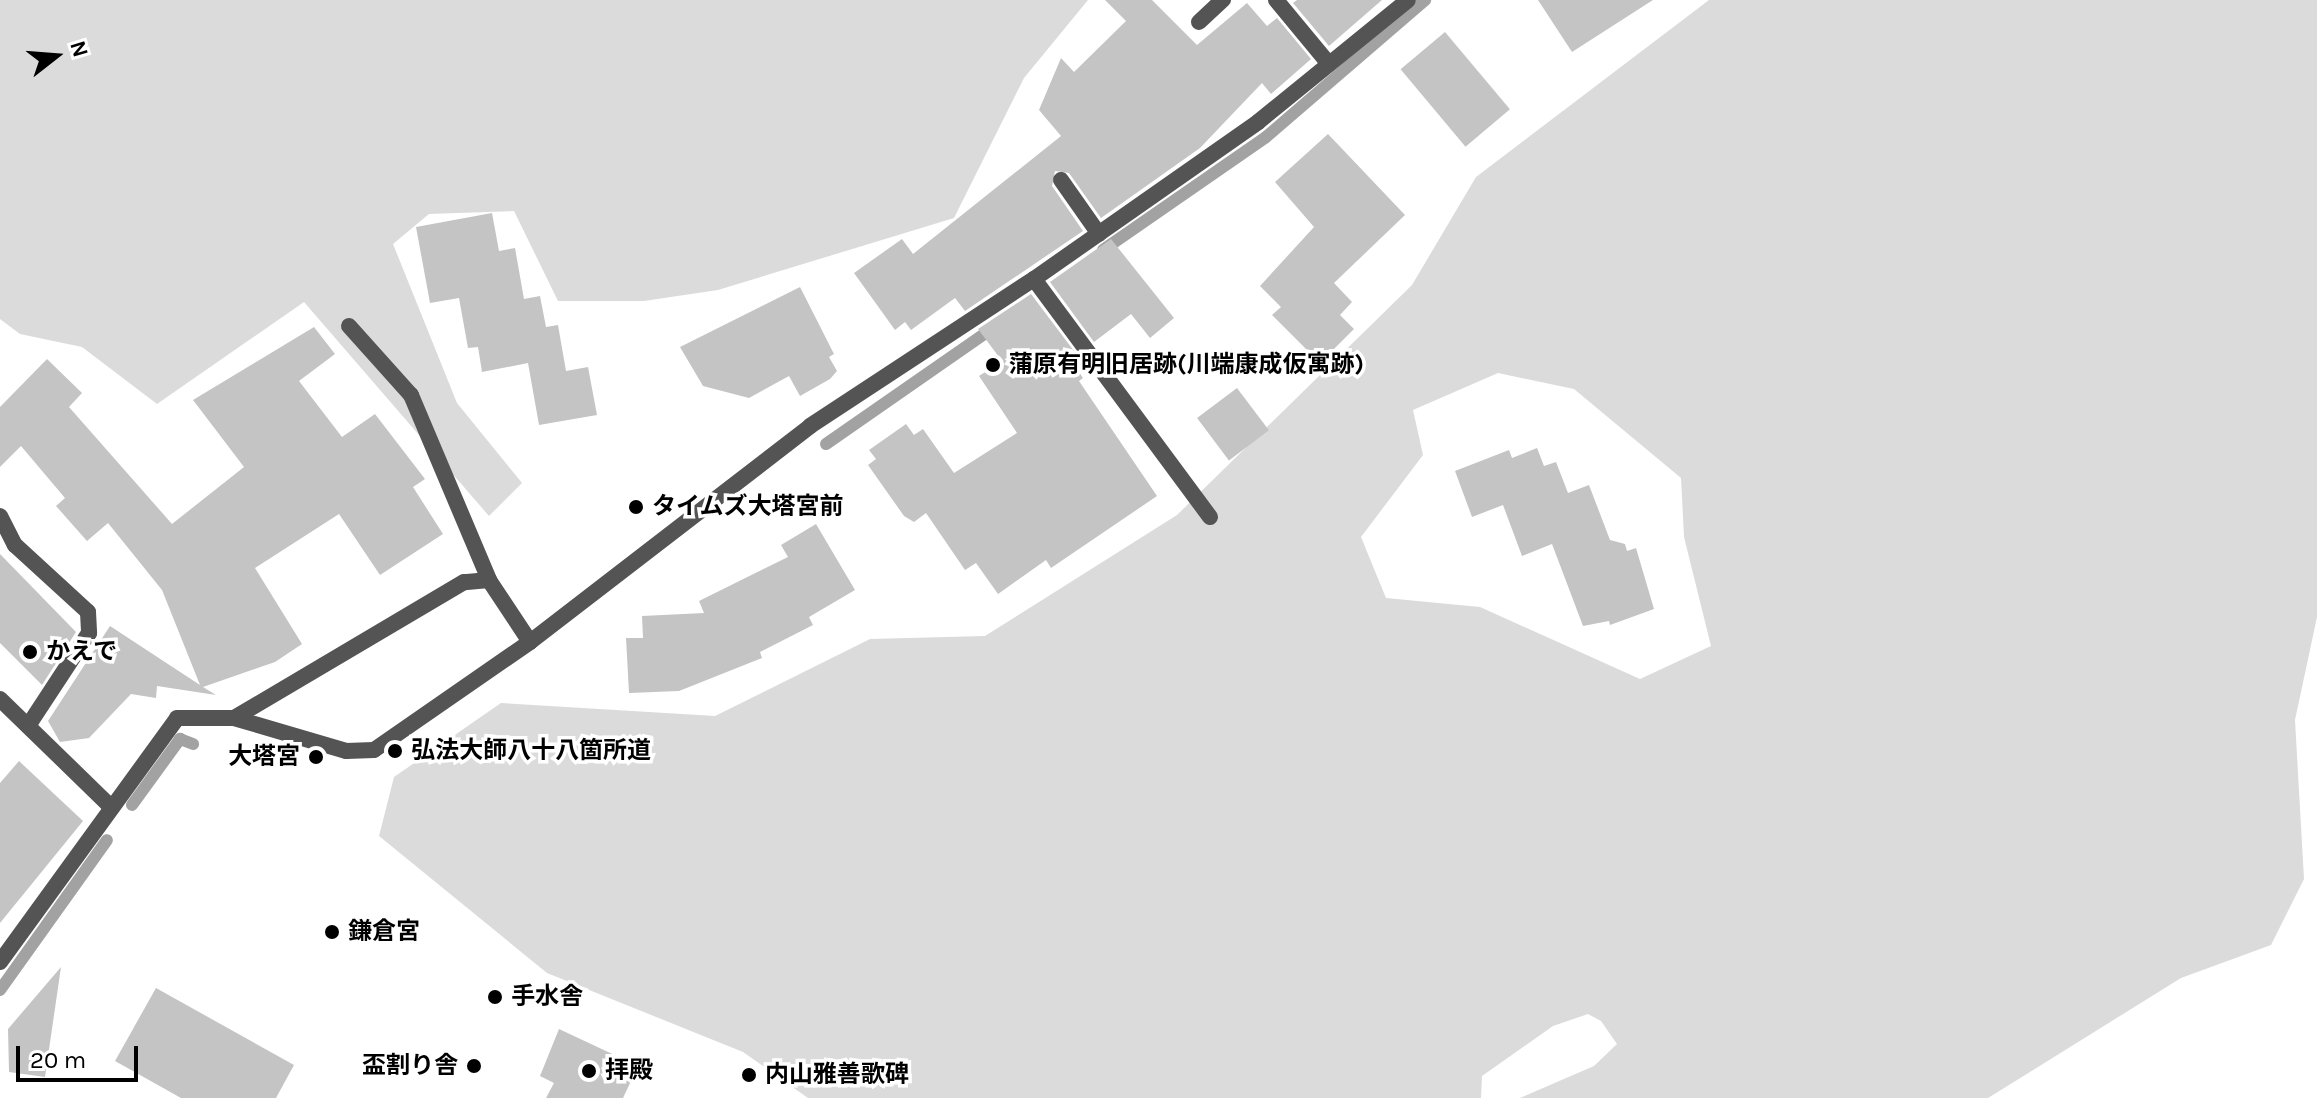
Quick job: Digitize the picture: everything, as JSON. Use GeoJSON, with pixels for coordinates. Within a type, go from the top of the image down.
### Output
{"type":"FeatureCollection","features":[{"type":"Feature","properties":{"kind":"street"},"geometry":{"type":"LineString","coordinates":[[1199,22],[1223,0]]}},
{"type":"Feature","properties":{"kind":"street"},"geometry":{"type":"LineString","coordinates":[[1276,0],[1329,64]]}},
{"type":"Feature","properties":{"kind":"street"},"geometry":{"type":"LineString","coordinates":[[0,962],[110,806],[177,718],[234,718],[346,751],[374,750],[530,642],[810,426],[1099,234],[1329,64],[1408,0]]}},
{"type":"Feature","properties":{"kind":"street"},"geometry":{"type":"LineString","coordinates":[[1061,180],[1099,234]]}},
{"type":"Feature","properties":{"kind":"street"},"geometry":{"type":"LineString","coordinates":[[1034,279],[1210,517]]}},
{"type":"Feature","properties":{"kind":"street"},"geometry":{"type":"LineString","coordinates":[[349,326],[411,395],[489,580],[530,642]]}},
{"type":"Feature","properties":{"kind":"street"},"geometry":{"type":"LineString","coordinates":[[0,516],[15,545],[88,612],[89,633],[28,726]]}},
{"type":"Feature","properties":{"kind":"street"},"geometry":{"type":"LineString","coordinates":[[234,718],[464,582],[489,580]]}},
{"type":"Feature","properties":{"kind":"street"},"geometry":{"type":"LineString","coordinates":[[0,699],[110,806]]}},
{"type":"Feature","properties":{"kind":"shaded area"},"geometry":{"type":"Polygon","coordinates":[[[0,0],[1088,0],[1024,78],[954,218],[718,290],[644,301],[558,301],[514,211],[429,214],[393,244],[457,403],[522,483],[489,516],[304,302],[157,404],[82,347],[20,334],[0,319],[0,0]]]}},
{"type":"Feature","properties":{"kind":"shaded area"},"geometry":{"type":"Polygon","coordinates":[[[1709,0],[2317,0],[2317,617],[2295,720],[2304,879],[2271,945],[2181,978],[1988,1098],[1520,1098],[1594,1066],[1617,1044],[1601,1021],[1588,1014],[1553,1026],[1482,1076],[1481,1098],[808,1098],[743,1052],[547,973],[379,836],[394,777],[501,703],[715,716],[870,639],[985,636],[1177,515],[1412,285],[1476,177],[1709,0]],[[1498,373],[1413,410],[1423,455],[1361,537],[1386,598],[1480,607],[1640,679],[1711,646],[1684,537],[1681,478],[1574,389],[1498,373]]]}},
{"type":"Feature","properties":{"kind":"building"},"geometry":{"type":"Polygon","coordinates":[[[1105,0],[1152,0],[1197,45],[1247,3],[1267,26],[1277,18],[1311,59],[1271,94],[1262,83],[1200,148],[1101,218],[1069,173],[1055,171],[1052,186],[1083,231],[965,311],[955,298],[911,330],[905,322],[895,330],[854,273],[902,239],[913,254],[1061,136],[1039,110],[1061,58],[1074,72],[1126,21],[1105,0]]]}},
{"type":"Feature","properties":{"kind":"building"},"geometry":{"type":"Polygon","coordinates":[[[1297,0],[1382,0],[1329,46],[1293,3],[1297,0]]]}},
{"type":"Feature","properties":{"kind":"building"},"geometry":{"type":"Polygon","coordinates":[[[1538,0],[1653,0],[1572,52],[1538,0]]]}},
{"type":"Feature","properties":{"kind":"building"},"geometry":{"type":"Polygon","coordinates":[[[1445,32],[1510,109],[1465,147],[1401,69],[1445,32]]]}},
{"type":"Feature","properties":{"kind":"building"},"geometry":{"type":"Polygon","coordinates":[[[1328,134],[1405,215],[1334,283],[1352,302],[1340,315],[1354,329],[1320,363],[1272,315],[1281,307],[1260,286],[1314,227],[1275,182],[1328,134]]]}},
{"type":"Feature","properties":{"kind":"building"},"geometry":{"type":"Polygon","coordinates":[[[492,213],[499,251],[515,248],[524,299],[540,296],[546,327],[558,325],[566,371],[588,367],[597,415],[539,425],[528,363],[482,372],[478,347],[468,348],[459,298],[430,303],[416,227],[492,213]]]}},
{"type":"Feature","properties":{"kind":"building"},"geometry":{"type":"Polygon","coordinates":[[[1111,239],[1174,318],[1150,338],[1131,314],[1094,342],[1050,282],[1111,239]]]}},
{"type":"Feature","properties":{"kind":"building"},"geometry":{"type":"Polygon","coordinates":[[[800,287],[834,354],[829,357],[837,371],[830,379],[800,396],[789,376],[749,398],[703,386],[680,347],[800,287]]]}},
{"type":"Feature","properties":{"kind":"building"},"geometry":{"type":"Polygon","coordinates":[[[1031,294],[1077,355],[1071,360],[1083,378],[1079,381],[1157,496],[1051,568],[1046,560],[998,594],[976,563],[965,570],[926,513],[914,522],[904,516],[868,465],[876,459],[869,450],[906,424],[914,435],[923,429],[954,473],[1017,433],[979,376],[1002,361],[978,329],[1031,294]]]}},
{"type":"Feature","properties":{"kind":"building"},"geometry":{"type":"Polygon","coordinates":[[[314,327],[335,354],[299,381],[342,437],[375,414],[425,479],[413,487],[443,534],[380,575],[339,514],[255,568],[302,644],[275,662],[203,687],[216,695],[157,686],[156,698],[131,694],[89,738],[60,742],[48,721],[110,626],[200,685],[162,590],[108,523],[87,541],[56,506],[65,498],[21,446],[0,467],[0,407],[47,359],[82,393],[69,407],[172,524],[244,467],[193,400],[314,327]]]}},
{"type":"Feature","properties":{"kind":"building"},"geometry":{"type":"Polygon","coordinates":[[[1237,388],[1269,430],[1229,460],[1197,418],[1237,388]]]}},
{"type":"Feature","properties":{"kind":"building"},"geometry":{"type":"Polygon","coordinates":[[[1537,448],[1544,466],[1556,462],[1568,493],[1589,485],[1610,540],[1625,544],[1627,551],[1636,548],[1654,609],[1610,625],[1609,621],[1583,626],[1552,544],[1522,556],[1503,505],[1472,517],[1455,471],[1509,450],[1512,458],[1537,448]]]}},
{"type":"Feature","properties":{"kind":"building"},"geometry":{"type":"Polygon","coordinates":[[[816,524],[855,590],[809,617],[813,625],[760,652],[762,658],[679,691],[629,693],[626,638],[643,638],[642,616],[704,613],[699,601],[788,557],[781,545],[816,524]]]}},
{"type":"Feature","properties":{"kind":"building"},"geometry":{"type":"Polygon","coordinates":[[[0,554],[76,632],[42,685],[0,643],[0,554]]]}},
{"type":"Feature","properties":{"kind":"building"},"geometry":{"type":"Polygon","coordinates":[[[19,761],[83,821],[0,923],[0,783],[19,761]]]}},
{"type":"Feature","properties":{"kind":"building"},"geometry":{"type":"Polygon","coordinates":[[[61,967],[45,1077],[9,1072],[8,1029],[61,967]]]}},
{"type":"Feature","properties":{"kind":"building"},"geometry":{"type":"Polygon","coordinates":[[[156,988],[294,1065],[276,1098],[181,1098],[115,1061],[156,988]]]}},
{"type":"Feature","properties":{"kind":"building","name":"拝殿"},"geometry":{"type":"Polygon","coordinates":[[[559,1029],[638,1066],[623,1098],[546,1098],[554,1083],[540,1076],[559,1029]]]}},
{"type":"Feature","properties":{"kind":"waterway"},"geometry":{"type":"LineString","coordinates":[[1103,250],[1266,137],[1425,0]]}},
{"type":"Feature","properties":{"kind":"waterway"},"geometry":{"type":"LineString","coordinates":[[826,444],[996,326]]}},
{"type":"Feature","properties":{"kind":"waterway"},"geometry":{"type":"LineString","coordinates":[[132,805],[180,739],[193,744]]}},
{"type":"Feature","properties":{"kind":"waterway"},"geometry":{"type":"LineString","coordinates":[[0,990],[107,840]]}},
{"type":"Feature","properties":{"kind":"place","name":"蒲原有明旧居跡(川端康成仮寓跡)"},"geometry":{"type":"Point","coordinates":[993,365]}},
{"type":"Feature","properties":{"kind":"place","name":"タイムズ大塔宮前"},"geometry":{"type":"Point","coordinates":[636,507]}},
{"type":"Feature","properties":{"kind":"place","name":"かえで"},"geometry":{"type":"Point","coordinates":[30,652]}},
{"type":"Feature","properties":{"kind":"place","name":"弘法大師八十八箇所道"},"geometry":{"type":"Point","coordinates":[395,751]}},
{"type":"Feature","properties":{"kind":"place","name":"大塔宮"},"geometry":{"type":"Point","coordinates":[316,757]}},
{"type":"Feature","properties":{"kind":"place","name":"鎌倉宮"},"geometry":{"type":"Point","coordinates":[332,932]}},
{"type":"Feature","properties":{"kind":"place","name":"手水舎"},"geometry":{"type":"Point","coordinates":[495,997]}},
{"type":"Feature","properties":{"kind":"place","name":"盃割り舎"},"geometry":{"type":"Point","coordinates":[474,1066]}},
{"type":"Feature","properties":{"kind":"place","name":"拝殿"},"geometry":{"type":"Point","coordinates":[589,1071]}},
{"type":"Feature","properties":{"kind":"place","name":"内山雅善歌碑"},"geometry":{"type":"Point","coordinates":[749,1075]}}]}
